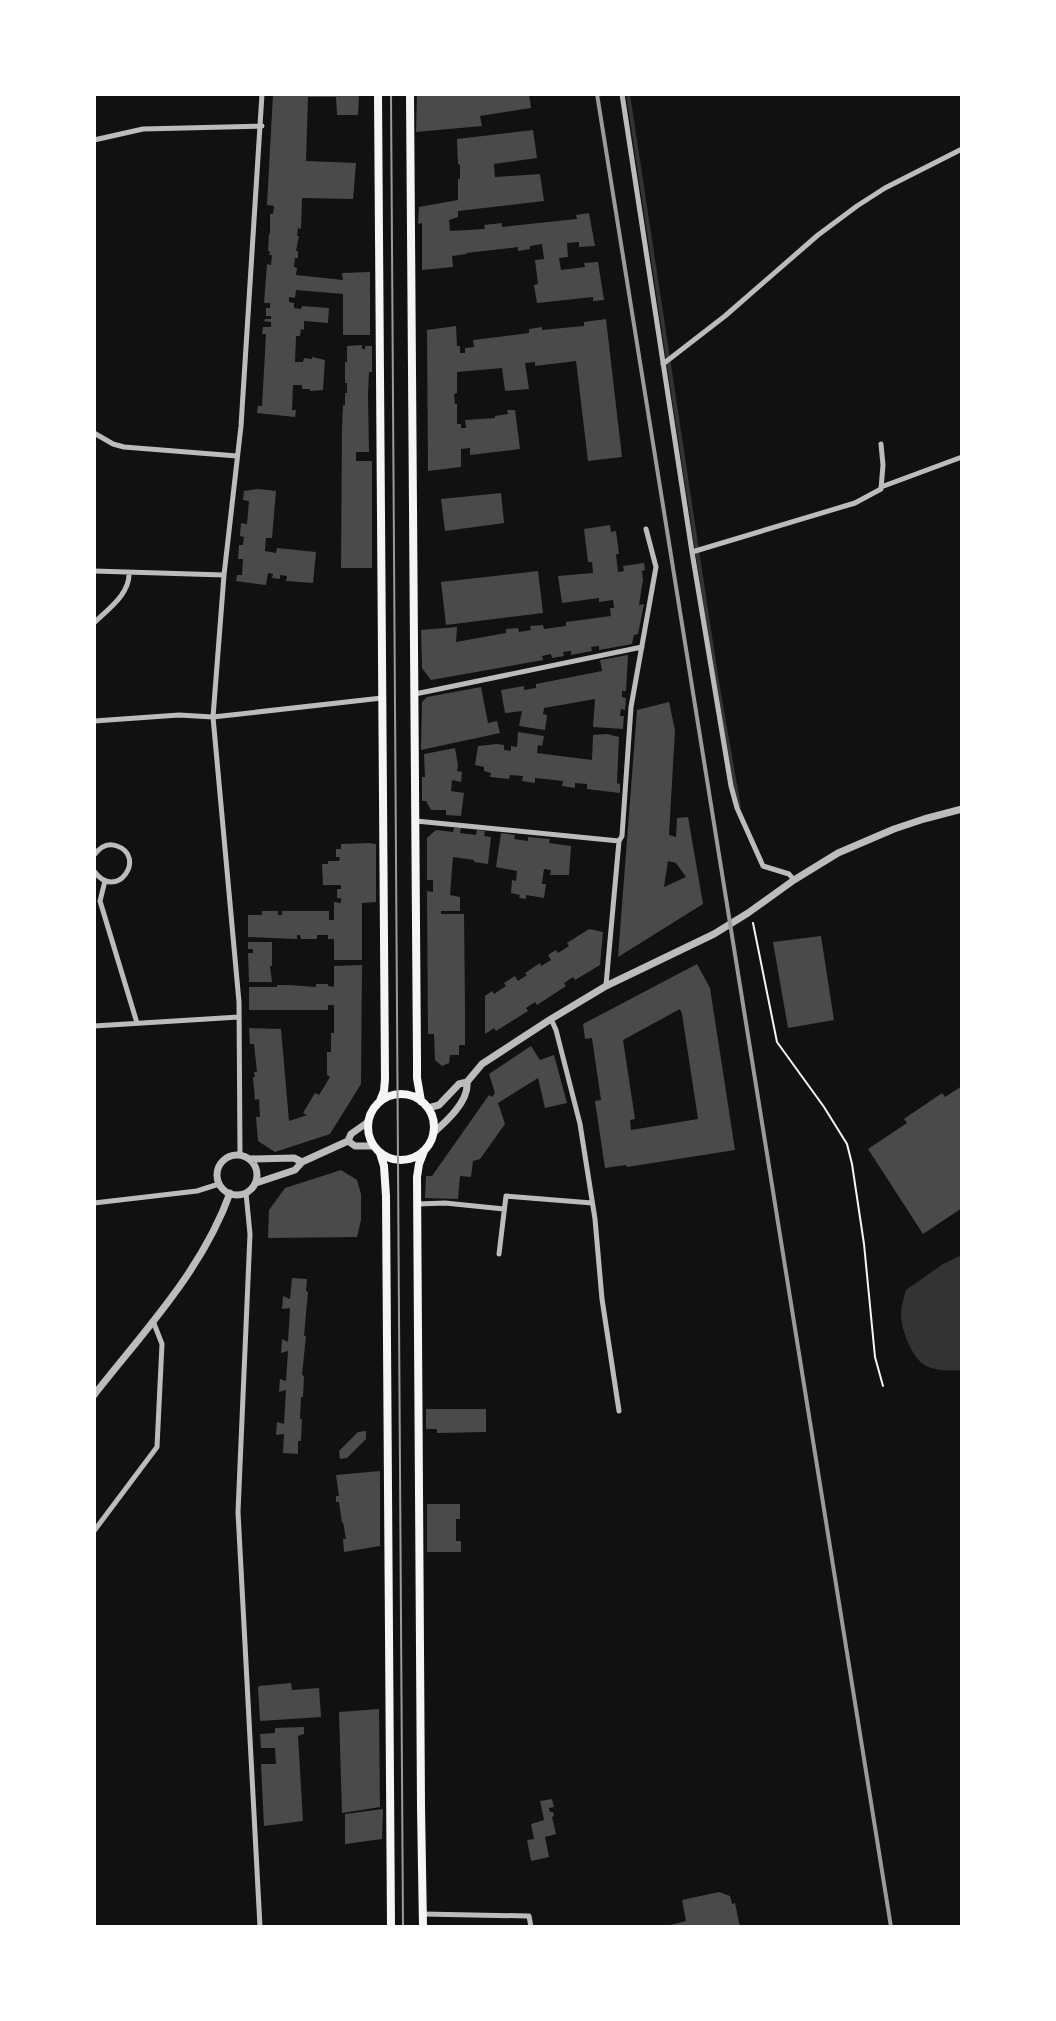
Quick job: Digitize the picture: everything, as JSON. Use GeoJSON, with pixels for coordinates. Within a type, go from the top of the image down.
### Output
{"type":"FeatureCollection","features":[{"type":"Feature","properties":{"kind":"main road"},"geometry":{"type":"LineString","coordinates":[[378,94],[385,1079],[380,1101],[370,1114],[368,1131],[384,1166],[386,1196],[391,1927]]}},
{"type":"Feature","properties":{"kind":"main road"},"geometry":{"type":"LineString","coordinates":[[410,94],[417,1078],[424,1105],[433,1120],[433,1133],[418,1170],[423,1927]]}},
{"type":"Feature","properties":{"kind":"main road"},"geometry":{"type":"LineString","coordinates":[[380,1101],[397,1094],[409,1095],[424,1105]]}},
{"type":"Feature","properties":{"kind":"main road"},"geometry":{"type":"LineString","coordinates":[[376,1149],[388,1158],[405,1160],[424,1151]]}},
{"type":"Feature","properties":{"kind":"street"},"geometry":{"type":"LineString","coordinates":[[240,1155],[239,1017],[213,717],[243,398],[262,94]]}},
{"type":"Feature","properties":{"kind":"street"},"geometry":{"type":"LineString","coordinates":[[622,94],[728,767],[737,808],[763,866],[789,874],[794,880]]}},
{"type":"Feature","properties":{"kind":"street"},"geometry":{"type":"LineString","coordinates":[[94,140],[143,129],[262,126]]}},
{"type":"Feature","properties":{"kind":"street"},"geometry":{"type":"LineString","coordinates":[[664,364],[857,206],[885,188],[962,149]]}},
{"type":"Feature","properties":{"kind":"street"},"geometry":{"type":"LineString","coordinates":[[94,433],[124,447],[237,456]]}},
{"type":"Feature","properties":{"kind":"street"},"geometry":{"type":"LineString","coordinates":[[881,444],[881,487]]}},
{"type":"Feature","properties":{"kind":"street"},"geometry":{"type":"LineString","coordinates":[[693,552],[855,503],[881,487],[962,457]]}},
{"type":"Feature","properties":{"kind":"street"},"geometry":{"type":"LineString","coordinates":[[606,986],[619,841],[622,836],[631,707],[656,567],[646,529]]}},
{"type":"Feature","properties":{"kind":"street"},"geometry":{"type":"LineString","coordinates":[[94,571],[224,575]]}},
{"type":"Feature","properties":{"kind":"street"},"geometry":{"type":"LineString","coordinates":[[94,623],[126,590],[130,583],[129,573]]}},
{"type":"Feature","properties":{"kind":"street"},"geometry":{"type":"LineString","coordinates":[[414,694],[642,647]]}},
{"type":"Feature","properties":{"kind":"street"},"geometry":{"type":"LineString","coordinates":[[94,721],[179,715],[213,717],[383,698]]}},
{"type":"Feature","properties":{"kind":"street"},"geometry":{"type":"LineString","coordinates":[[424,1105],[439,1105],[459,1084],[467,1082],[482,1064],[551,1019],[606,986],[714,934],[838,853],[924,819],[962,809]]}},
{"type":"Feature","properties":{"kind":"street"},"geometry":{"type":"LineString","coordinates":[[415,821],[619,841]]}},
{"type":"Feature","properties":{"kind":"street"},"geometry":{"type":"LineString","coordinates":[[94,855],[102,847],[120,847],[128,856],[129,868],[117,881],[105,881],[94,871]]}},
{"type":"Feature","properties":{"kind":"street"},"geometry":{"type":"LineString","coordinates":[[105,881],[100,901],[137,1023]]}},
{"type":"Feature","properties":{"kind":"street"},"geometry":{"type":"LineString","coordinates":[[94,1026],[239,1017]]}},
{"type":"Feature","properties":{"kind":"street"},"geometry":{"type":"LineString","coordinates":[[551,1019],[580,1124],[619,1411]]}},
{"type":"Feature","properties":{"kind":"street"},"geometry":{"type":"LineString","coordinates":[[433,1133],[456,1109],[468,1089],[467,1082]]}},
{"type":"Feature","properties":{"kind":"street"},"geometry":{"type":"LineString","coordinates":[[302,1162],[294,1158],[228,1157],[217,1172],[219,1184],[235,1195],[246,1193],[256,1183],[295,1170],[302,1162],[348,1141],[351,1134],[368,1122]]}},
{"type":"Feature","properties":{"kind":"street"},"geometry":{"type":"LineString","coordinates":[[348,1141],[355,1146],[376,1149]]}},
{"type":"Feature","properties":{"kind":"street"},"geometry":{"type":"LineString","coordinates":[[249,1159],[256,1169],[256,1183]]}},
{"type":"Feature","properties":{"kind":"street"},"geometry":{"type":"LineString","coordinates":[[94,1203],[197,1191],[219,1184]]}},
{"type":"Feature","properties":{"kind":"street"},"geometry":{"type":"LineString","coordinates":[[94,1395],[179,1289],[220,1220],[230,1193]]}},
{"type":"Feature","properties":{"kind":"street"},"geometry":{"type":"LineString","coordinates":[[246,1193],[250,1234],[238,1512],[260,1927]]}},
{"type":"Feature","properties":{"kind":"street"},"geometry":{"type":"LineString","coordinates":[[499,1254],[506,1196],[592,1203]]}},
{"type":"Feature","properties":{"kind":"street"},"geometry":{"type":"LineString","coordinates":[[418,1204],[445,1203],[504,1209]]}},
{"type":"Feature","properties":{"kind":"street"},"geometry":{"type":"LineString","coordinates":[[94,1531],[157,1447],[162,1344],[153,1321]]}},
{"type":"Feature","properties":{"kind":"street"},"geometry":{"type":"LineString","coordinates":[[423,1914],[529,1916],[531,1927]]}},
{"type":"Feature","properties":{"kind":"path"},"geometry":{"type":"LineString","coordinates":[[748,913],[756,932],[777,1042],[847,1144],[864,1244],[875,1357],[883,1386]]}},
{"type":"Feature","properties":{"kind":"shaded area"},"geometry":{"type":"Polygon","coordinates":[[[962,1255],[962,1370],[933,1368],[920,1361],[905,1335],[901,1312],[906,1290],[943,1264],[962,1255]]]}},
{"type":"Feature","properties":{"kind":"building"},"geometry":{"type":"Polygon","coordinates":[[[273,94],[359,94],[358,115],[337,115],[336,97],[308,97],[306,161],[356,163],[353,199],[302,198],[301,229],[298,228],[296,251],[298,258],[295,258],[294,267],[297,268],[296,275],[343,280],[342,273],[370,272],[370,335],[343,335],[343,294],[296,290],[295,298],[289,297],[294,308],[329,308],[328,323],[304,321],[304,330],[301,329],[300,336],[296,336],[295,362],[312,357],[325,360],[323,390],[310,391],[302,389],[302,385],[293,385],[292,410],[296,410],[295,417],[257,413],[258,406],[262,406],[266,334],[262,334],[263,327],[271,327],[271,322],[264,321],[271,319],[271,316],[266,316],[270,303],[264,303],[267,264],[271,265],[272,255],[268,251],[270,214],[273,214],[274,206],[267,205],[273,94]]]}},
{"type":"Feature","properties":{"kind":"building"},"geometry":{"type":"Polygon","coordinates":[[[417,94],[529,94],[531,108],[480,116],[482,126],[416,132],[417,94]]]}},
{"type":"Feature","properties":{"kind":"building"},"geometry":{"type":"Polygon","coordinates":[[[533,130],[537,158],[494,164],[495,177],[540,174],[544,201],[458,211],[458,217],[449,220],[450,231],[485,229],[484,225],[502,223],[502,227],[577,219],[576,215],[589,213],[595,246],[579,247],[579,242],[567,243],[568,257],[559,258],[561,270],[598,262],[604,300],[593,301],[593,297],[537,303],[535,260],[544,259],[542,244],[518,251],[518,247],[452,256],[453,267],[422,270],[419,207],[458,200],[460,165],[457,139],[533,130]]]}},
{"type":"Feature","properties":{"kind":"building"},"geometry":{"type":"Polygon","coordinates":[[[606,319],[622,457],[588,461],[576,361],[535,366],[535,362],[525,363],[529,389],[505,391],[502,368],[457,372],[457,393],[454,394],[457,424],[466,428],[465,420],[495,418],[508,414],[507,410],[515,410],[520,449],[470,455],[470,448],[461,449],[461,467],[428,471],[427,330],[456,326],[457,346],[460,346],[460,353],[465,353],[465,348],[474,347],[473,340],[529,333],[529,329],[542,327],[542,330],[584,326],[584,322],[606,319]]]}},
{"type":"Feature","properties":{"kind":"building"},"geometry":{"type":"Polygon","coordinates":[[[362,345],[362,349],[372,346],[368,393],[369,452],[356,452],[356,461],[372,461],[372,568],[341,568],[342,427],[347,393],[345,362],[347,346],[362,345]]]}},
{"type":"Feature","properties":{"kind":"building"},"geometry":{"type":"Polygon","coordinates":[[[244,491],[276,491],[272,538],[266,538],[265,551],[276,553],[277,548],[316,552],[313,583],[286,581],[287,576],[280,575],[280,579],[272,578],[273,574],[268,573],[266,585],[236,581],[237,575],[242,575],[243,559],[238,559],[239,545],[243,545],[244,537],[240,536],[241,523],[247,524],[249,501],[243,500],[244,491]]]}},
{"type":"Feature","properties":{"kind":"building"},"geometry":{"type":"Polygon","coordinates":[[[501,493],[504,523],[445,531],[441,499],[501,493]]]}},
{"type":"Feature","properties":{"kind":"building"},"geometry":{"type":"Polygon","coordinates":[[[610,525],[611,532],[616,531],[618,572],[624,571],[623,566],[644,563],[639,605],[644,604],[638,634],[634,635],[632,644],[599,650],[599,646],[591,647],[592,651],[571,655],[571,651],[563,652],[564,656],[552,658],[551,654],[542,656],[543,660],[431,680],[422,668],[421,630],[457,627],[456,642],[506,633],[506,629],[518,628],[519,632],[531,630],[530,626],[543,625],[544,629],[566,626],[566,622],[611,616],[613,600],[599,602],[599,598],[562,603],[558,576],[593,573],[592,562],[588,562],[584,529],[610,525]]]}},
{"type":"Feature","properties":{"kind":"building"},"geometry":{"type":"Polygon","coordinates":[[[538,571],[543,613],[446,625],[441,582],[538,571]]]}},
{"type":"Feature","properties":{"kind":"building"},"geometry":{"type":"Polygon","coordinates":[[[628,655],[626,691],[622,691],[622,697],[626,698],[625,710],[621,709],[620,716],[624,716],[623,729],[593,727],[595,699],[544,708],[543,714],[547,715],[545,730],[519,726],[522,711],[505,713],[501,690],[524,686],[524,690],[536,688],[536,684],[602,671],[600,660],[628,655]]]}},
{"type":"Feature","properties":{"kind":"building"},"geometry":{"type":"Polygon","coordinates":[[[481,687],[488,723],[497,721],[500,733],[421,750],[422,702],[427,697],[481,687]]]}},
{"type":"Feature","properties":{"kind":"building"},"geometry":{"type":"Polygon","coordinates":[[[669,702],[675,730],[669,835],[676,837],[677,818],[688,817],[703,904],[618,957],[637,710],[669,702]],[[668,861],[664,887],[686,877],[676,863],[668,861]]]}},
{"type":"Feature","properties":{"kind":"building"},"geometry":{"type":"Polygon","coordinates":[[[518,732],[544,736],[537,753],[592,760],[593,735],[619,737],[617,783],[620,784],[620,793],[587,789],[587,784],[575,783],[575,788],[562,786],[563,781],[535,778],[535,783],[522,781],[523,776],[510,775],[509,779],[490,777],[491,773],[484,771],[484,767],[475,765],[478,746],[504,745],[504,750],[511,751],[511,746],[517,747],[518,732]]]}},
{"type":"Feature","properties":{"kind":"building"},"geometry":{"type":"Polygon","coordinates":[[[455,748],[457,771],[462,772],[461,782],[452,780],[451,791],[464,793],[461,816],[446,815],[446,810],[431,810],[426,801],[422,801],[424,754],[455,748]]]}},
{"type":"Feature","properties":{"kind":"building"},"geometry":{"type":"Polygon","coordinates":[[[454,828],[461,828],[460,833],[476,835],[477,830],[485,831],[484,836],[491,837],[488,864],[453,857],[450,895],[460,897],[460,911],[441,911],[441,914],[464,914],[465,1006],[465,1045],[459,1045],[459,1055],[450,1055],[449,1063],[442,1066],[435,1060],[434,1034],[428,1034],[427,891],[433,892],[433,880],[427,880],[427,838],[436,830],[453,832],[454,828]]]}},
{"type":"Feature","properties":{"kind":"building"},"geometry":{"type":"Polygon","coordinates":[[[501,833],[515,835],[514,839],[550,839],[549,843],[571,846],[569,875],[550,875],[551,870],[544,869],[544,898],[526,895],[526,899],[519,898],[520,895],[511,893],[512,880],[516,881],[517,871],[496,867],[501,833]]]}},
{"type":"Feature","properties":{"kind":"building"},"geometry":{"type":"Polygon","coordinates":[[[341,844],[376,844],[376,902],[362,903],[362,960],[334,960],[334,939],[328,939],[328,935],[317,935],[317,939],[301,939],[300,935],[297,939],[248,937],[248,915],[262,915],[262,911],[278,911],[278,915],[282,915],[282,911],[329,911],[329,920],[334,920],[334,902],[341,903],[341,898],[337,898],[337,889],[341,889],[341,885],[323,885],[322,864],[339,861],[336,849],[341,849],[341,844]]]}},
{"type":"Feature","properties":{"kind":"building"},"geometry":{"type":"Polygon","coordinates":[[[589,929],[603,932],[600,965],[575,980],[573,977],[564,983],[566,986],[537,1005],[535,1002],[526,1008],[528,1011],[496,1031],[494,1028],[485,1034],[485,996],[506,986],[504,983],[515,976],[518,981],[540,963],[541,966],[551,960],[548,955],[556,950],[558,953],[589,929]]]}},
{"type":"Feature","properties":{"kind":"building"},"geometry":{"type":"Polygon","coordinates":[[[821,936],[834,1020],[788,1028],[773,942],[821,936]]]}},
{"type":"Feature","properties":{"kind":"building"},"geometry":{"type":"Polygon","coordinates":[[[248,942],[272,942],[272,982],[249,982],[248,953],[253,953],[253,949],[248,949],[248,942]]]}},
{"type":"Feature","properties":{"kind":"building"},"geometry":{"type":"Polygon","coordinates":[[[697,964],[710,988],[735,1150],[605,1168],[595,1101],[601,1100],[592,1038],[585,1039],[583,1024],[697,964]],[[680,1009],[623,1040],[635,1119],[630,1120],[631,1130],[698,1119],[680,1009]]]}},
{"type":"Feature","properties":{"kind":"building"},"geometry":{"type":"Polygon","coordinates":[[[362,965],[361,1084],[330,1134],[275,1152],[258,1141],[256,1117],[260,1117],[259,1099],[255,1100],[253,1077],[257,1072],[249,1028],[281,1029],[289,1121],[307,1115],[303,1113],[315,1093],[319,1095],[330,1077],[327,1075],[327,1052],[331,1052],[331,1033],[334,1033],[334,1005],[328,1005],[328,1010],[249,1010],[249,987],[316,987],[316,984],[328,984],[334,987],[334,966],[362,965]]]}},
{"type":"Feature","properties":{"kind":"building"},"geometry":{"type":"Polygon","coordinates":[[[531,1046],[540,1060],[554,1055],[567,1103],[545,1108],[538,1078],[498,1103],[505,1124],[480,1159],[473,1161],[471,1177],[460,1176],[458,1199],[425,1198],[426,1176],[432,1176],[489,1095],[492,1097],[495,1093],[489,1074],[531,1046]]]}},
{"type":"Feature","properties":{"kind":"building"},"geometry":{"type":"Polygon","coordinates":[[[962,1086],[962,1208],[923,1234],[868,1149],[907,1123],[904,1119],[942,1093],[945,1097],[962,1086]]]}},
{"type":"Feature","properties":{"kind":"building"},"geometry":{"type":"Polygon","coordinates":[[[341,1170],[357,1180],[361,1194],[361,1220],[357,1237],[268,1238],[269,1210],[285,1188],[341,1170]]]}},
{"type":"Feature","properties":{"kind":"building"},"geometry":{"type":"Polygon","coordinates":[[[292,1278],[307,1279],[308,1292],[298,1454],[283,1453],[284,1434],[276,1435],[277,1422],[284,1424],[286,1390],[279,1392],[280,1379],[286,1381],[288,1351],[281,1353],[282,1339],[288,1342],[290,1308],[282,1309],[283,1296],[290,1299],[292,1278]]]}},
{"type":"Feature","properties":{"kind":"building"},"geometry":{"type":"Polygon","coordinates":[[[426,1409],[486,1409],[486,1432],[437,1433],[437,1429],[426,1429],[426,1409]]]}},
{"type":"Feature","properties":{"kind":"building"},"geometry":{"type":"Polygon","coordinates":[[[366,1431],[366,1439],[347,1458],[340,1459],[339,1451],[358,1432],[366,1431]]]}},
{"type":"Feature","properties":{"kind":"building"},"geometry":{"type":"Polygon","coordinates":[[[380,1471],[380,1546],[344,1552],[343,1539],[346,1539],[339,1502],[336,1502],[336,1496],[339,1496],[336,1475],[380,1471]]]}},
{"type":"Feature","properties":{"kind":"building"},"geometry":{"type":"Polygon","coordinates":[[[427,1504],[460,1504],[456,1541],[461,1541],[461,1552],[427,1552],[427,1504]]]}},
{"type":"Feature","properties":{"kind":"building"},"geometry":{"type":"Polygon","coordinates":[[[291,1683],[292,1690],[319,1688],[321,1717],[260,1721],[259,1686],[291,1683]]]}},
{"type":"Feature","properties":{"kind":"building"},"geometry":{"type":"Polygon","coordinates":[[[379,1709],[380,1807],[342,1813],[339,1712],[379,1709]]]}},
{"type":"Feature","properties":{"kind":"building"},"geometry":{"type":"Polygon","coordinates":[[[304,1727],[304,1734],[298,1736],[303,1821],[264,1826],[261,1764],[276,1764],[275,1748],[261,1748],[260,1734],[275,1733],[275,1728],[304,1727]]]}},
{"type":"Feature","properties":{"kind":"building"},"geometry":{"type":"Polygon","coordinates":[[[552,1799],[554,1807],[549,1808],[553,1812],[556,1834],[545,1837],[549,1857],[531,1861],[527,1840],[534,1839],[531,1824],[544,1820],[540,1801],[552,1799]]]}},
{"type":"Feature","properties":{"kind":"building"},"geometry":{"type":"Polygon","coordinates":[[[383,1809],[382,1839],[345,1844],[345,1814],[383,1809]]]}},
{"type":"Feature","properties":{"kind":"building"},"geometry":{"type":"Polygon","coordinates":[[[719,1892],[730,1896],[732,1904],[735,1903],[740,1927],[662,1927],[686,1921],[682,1900],[719,1892]]]}},
{"type":"Feature","properties":{"kind":"waterway"},"geometry":{"type":"LineString","coordinates":[[628,94],[717,682],[739,807]]}},
{"type":"Feature","properties":{"kind":"tram line"},"geometry":{"type":"LineString","coordinates":[[391,94],[403,1927]]}},
{"type":"Feature","properties":{"kind":"railway"},"geometry":{"type":"LineString","coordinates":[[597,94],[891,1927]]}}]}
